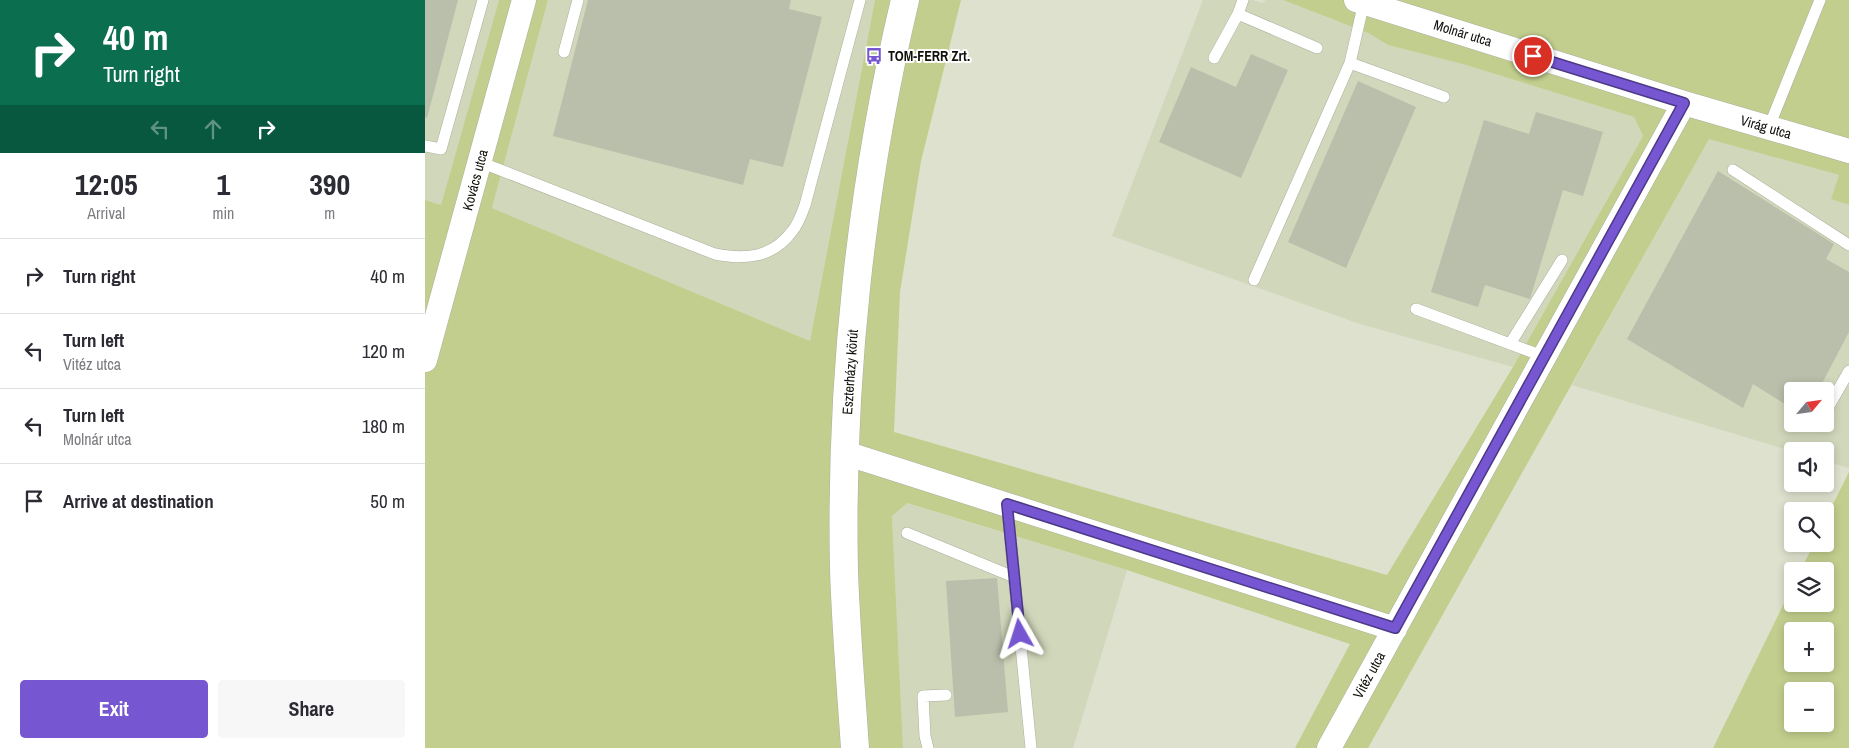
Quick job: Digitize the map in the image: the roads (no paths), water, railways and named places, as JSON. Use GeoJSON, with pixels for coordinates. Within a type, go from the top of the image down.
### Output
{"type":"FeatureCollection","features":[{"type":"Feature","properties":{"kind":"street","name":"Kovács utca"},"geometry":{"type":"LineString","coordinates":[[425,360],[524,0]]}},
{"type":"Feature","properties":{"kind":"street","name":"Eszterházy körút"},"geometry":{"type":"LineString","coordinates":[[855,748],[844,570],[845,453],[856,294],[869,184],[895,40],[905,0]]}},
{"type":"Feature","properties":{"kind":"street","name":"Molnár utca"},"geometry":{"type":"LineString","coordinates":[[1360,1],[1684,103]]}},
{"type":"Feature","properties":{"kind":"street","name":"Virág utca"},"geometry":{"type":"LineString","coordinates":[[1684,103],[1849,151]]}},
{"type":"Feature","properties":{"kind":"street","name":"Vitéz utca"},"geometry":{"type":"LineString","coordinates":[[1329,748],[1684,103]]}},
{"type":"Feature","properties":{"kind":"street"},"geometry":{"type":"LineString","coordinates":[[845,453],[1395,628]]}},
{"type":"Feature","properties":{"kind":"lane"},"geometry":{"type":"LineString","coordinates":[[425,146],[441,149],[483,0]]}},
{"type":"Feature","properties":{"kind":"lane"},"geometry":{"type":"LineString","coordinates":[[564,52],[578,0]]}},
{"type":"Feature","properties":{"kind":"lane"},"geometry":{"type":"LineString","coordinates":[[479,162],[715,254],[744,258],[761,255],[785,240],[795,229],[805,205],[859,0]]}},
{"type":"Feature","properties":{"kind":"lane"},"geometry":{"type":"LineString","coordinates":[[1214,58],[1238,14],[1243,0]]}},
{"type":"Feature","properties":{"kind":"lane"},"geometry":{"type":"LineString","coordinates":[[1769,128],[1820,0]]}},
{"type":"Feature","properties":{"kind":"lane"},"geometry":{"type":"LineString","coordinates":[[1254,280],[1349,64],[1360,1]]}},
{"type":"Feature","properties":{"kind":"lane"},"geometry":{"type":"LineString","coordinates":[[1238,14],[1317,48]]}},
{"type":"Feature","properties":{"kind":"lane"},"geometry":{"type":"LineString","coordinates":[[1349,64],[1444,97]]}},
{"type":"Feature","properties":{"kind":"lane"},"geometry":{"type":"LineString","coordinates":[[1733,170],[1849,244]]}},
{"type":"Feature","properties":{"kind":"lane"},"geometry":{"type":"LineString","coordinates":[[1510,344],[1562,260]]}},
{"type":"Feature","properties":{"kind":"lane"},"geometry":{"type":"LineString","coordinates":[[1416,309],[1545,357]]}},
{"type":"Feature","properties":{"kind":"lane"},"geometry":{"type":"LineString","coordinates":[[1834,397],[1849,371]]}},
{"type":"Feature","properties":{"kind":"lane"},"geometry":{"type":"LineString","coordinates":[[1007,504],[1031,748]]}},
{"type":"Feature","properties":{"kind":"lane"},"geometry":{"type":"LineString","coordinates":[[907,533],[1014,577]]}},
{"type":"Feature","properties":{"kind":"lane"},"geometry":{"type":"LineString","coordinates":[[928,748],[925,736],[923,696],[946,695]]}},
{"type":"Feature","properties":{"kind":"place","name":"TOM-FERR Zrt."},"geometry":{"type":"Point","coordinates":[874,56]}}]}
